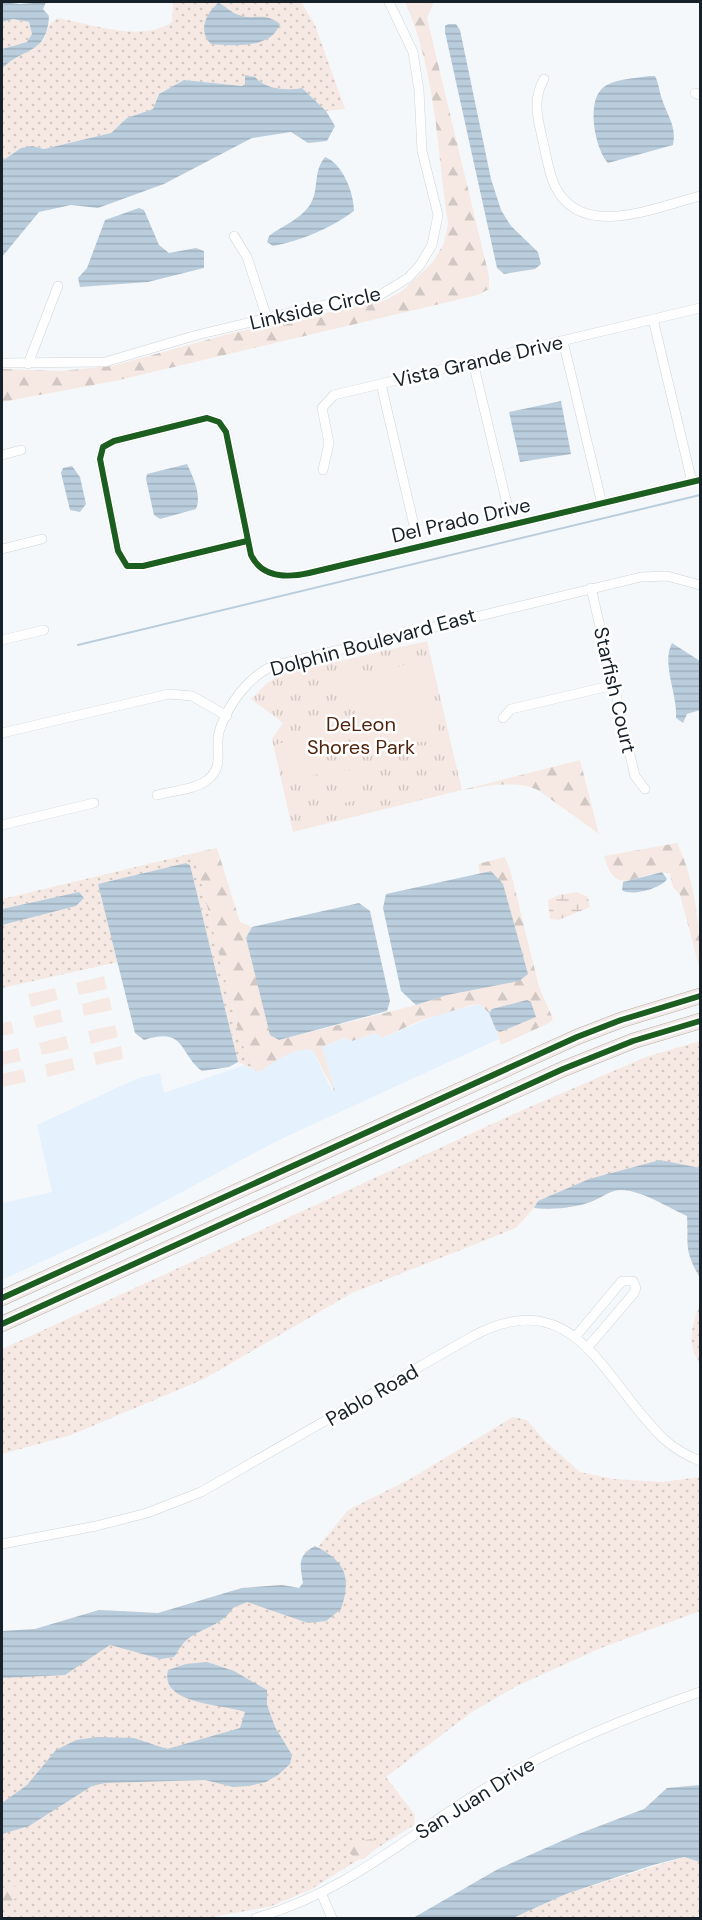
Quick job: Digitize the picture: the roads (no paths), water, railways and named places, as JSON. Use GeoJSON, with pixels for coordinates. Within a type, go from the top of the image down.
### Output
{"type":"FeatureCollection","features":[{"type":"Feature","properties":{"kind":"main road"},"geometry":{"type":"LineString","coordinates":[[2,1298],[577,1037],[621,1020],[700,996]]}},
{"type":"Feature","properties":{"kind":"main road"},"geometry":{"type":"LineString","coordinates":[[2,1324],[562,1069],[645,1037],[700,1021]]}},
{"type":"Feature","properties":{"kind":"street","name":"Linkside Circle"},"geometry":{"type":"LineString","coordinates":[[2,363],[105,362],[267,318],[381,295],[408,278],[420,265],[432,245],[438,215],[422,151],[417,73],[408,38],[389,2]]}},
{"type":"Feature","properties":{"kind":"street"},"geometry":{"type":"LineString","coordinates":[[544,79],[538,88],[537,112],[553,181],[562,198],[573,208],[591,216],[610,217],[700,196]]}},
{"type":"Feature","properties":{"kind":"street"},"geometry":{"type":"LineString","coordinates":[[234,236],[247,257],[267,318]]}},
{"type":"Feature","properties":{"kind":"street"},"geometry":{"type":"LineString","coordinates":[[28,364],[58,286]]}},
{"type":"Feature","properties":{"kind":"street","name":"Vista Grande Drive"},"geometry":{"type":"LineString","coordinates":[[323,470],[329,443],[323,413],[324,403],[334,395],[700,308]]}},
{"type":"Feature","properties":{"kind":"street"},"geometry":{"type":"LineString","coordinates":[[653,319],[696,481]]}},
{"type":"Feature","properties":{"kind":"street"},"geometry":{"type":"LineString","coordinates":[[563,341],[602,504]]}},
{"type":"Feature","properties":{"kind":"street"},"geometry":{"type":"LineString","coordinates":[[473,362],[512,525]]}},
{"type":"Feature","properties":{"kind":"street"},"geometry":{"type":"LineString","coordinates":[[381,384],[420,547]]}},
{"type":"Feature","properties":{"kind":"street","name":"Del Prado Drive"},"geometry":{"type":"LineString","coordinates":[[247,541],[136,568],[127,566],[118,551],[100,459],[103,447],[114,441],[207,418],[217,420],[226,432],[250,555],[259,567],[285,577],[696,481]]}},
{"type":"Feature","properties":{"kind":"street"},"geometry":{"type":"LineString","coordinates":[[2,455],[21,450]]}},
{"type":"Feature","properties":{"kind":"street"},"geometry":{"type":"LineString","coordinates":[[2,549],[42,539]]}},
{"type":"Feature","properties":{"kind":"street","name":"Dolphin Boulevard East"},"geometry":{"type":"LineString","coordinates":[[157,795],[199,785],[211,777],[219,762],[218,738],[227,716],[247,684],[272,666],[591,588],[658,576],[676,577],[700,585]]}},
{"type":"Feature","properties":{"kind":"street","name":"Starfish Court"},"geometry":{"type":"LineString","coordinates":[[591,588],[635,777],[645,789]]}},
{"type":"Feature","properties":{"kind":"street"},"geometry":{"type":"LineString","coordinates":[[2,640],[44,630]]}},
{"type":"Feature","properties":{"kind":"street"},"geometry":{"type":"LineString","coordinates":[[503,718],[511,709],[614,686]]}},
{"type":"Feature","properties":{"kind":"street"},"geometry":{"type":"LineString","coordinates":[[2,733],[169,694],[192,696],[227,716]]}},
{"type":"Feature","properties":{"kind":"street"},"geometry":{"type":"LineString","coordinates":[[2,825],[94,802]]}},
{"type":"Feature","properties":{"kind":"street"},"geometry":{"type":"LineString","coordinates":[[576,1336],[622,1281],[633,1281],[636,1288],[634,1293],[588,1347]]}},
{"type":"Feature","properties":{"kind":"street","name":"Pablo Road"},"geometry":{"type":"LineString","coordinates":[[2,1544],[96,1526],[147,1512],[201,1492],[473,1336],[498,1324],[517,1321],[539,1322],[576,1336],[588,1347],[657,1432],[675,1448],[700,1461]]}},
{"type":"Feature","properties":{"kind":"street","name":"San Juan Drive"},"geometry":{"type":"LineString","coordinates":[[256,1918],[322,1895],[352,1878],[461,1804],[529,1764],[618,1722],[700,1692]]}},
{"type":"Feature","properties":{"kind":"street"},"geometry":{"type":"LineString","coordinates":[[322,1895],[332,1918]]}},
{"type":"Feature","properties":{"kind":"water"},"geometry":{"type":"Polygon","coordinates":[[[2,2],[20,4],[46,2],[43,9],[49,16],[44,38],[39,45],[2,69],[2,49],[27,42],[32,34],[29,22],[13,19],[2,22],[2,2]]]}},
{"type":"Feature","properties":{"kind":"water"},"geometry":{"type":"Polygon","coordinates":[[[218,3],[244,17],[264,17],[280,24],[269,38],[260,42],[241,45],[211,44],[204,28],[207,18],[218,3]]]}},
{"type":"Feature","properties":{"kind":"water"},"geometry":{"type":"Polygon","coordinates":[[[456,24],[460,30],[491,179],[501,210],[511,226],[538,252],[541,264],[535,269],[504,274],[497,268],[445,32],[445,26],[456,24]]]}},
{"type":"Feature","properties":{"kind":"water"},"geometry":{"type":"Polygon","coordinates":[[[245,75],[255,77],[264,84],[276,88],[302,88],[326,111],[335,126],[327,141],[308,143],[291,132],[252,138],[164,184],[98,208],[71,205],[39,212],[2,257],[2,161],[21,148],[32,146],[44,149],[111,133],[127,118],[153,109],[159,94],[184,80],[242,86],[245,84],[245,75]]]}},
{"type":"Feature","properties":{"kind":"water"},"geometry":{"type":"Polygon","coordinates":[[[655,76],[673,127],[673,145],[608,163],[599,146],[594,123],[596,100],[600,91],[611,83],[655,76]]]}},
{"type":"Feature","properties":{"kind":"water"},"geometry":{"type":"Polygon","coordinates":[[[325,157],[342,172],[352,196],[354,211],[315,233],[273,246],[267,242],[269,236],[297,218],[311,203],[317,174],[325,157]]]}},
{"type":"Feature","properties":{"kind":"water"},"geometry":{"type":"Polygon","coordinates":[[[139,208],[144,210],[159,245],[169,253],[196,248],[204,251],[204,268],[148,282],[80,287],[78,278],[87,268],[105,220],[139,208]]]}},
{"type":"Feature","properties":{"kind":"water"},"geometry":{"type":"Polygon","coordinates":[[[561,401],[571,454],[520,462],[509,412],[561,401]]]}},
{"type":"Feature","properties":{"kind":"water"},"geometry":{"type":"Polygon","coordinates":[[[187,464],[197,492],[196,509],[160,519],[154,515],[146,479],[147,474],[187,464]]]}},
{"type":"Feature","properties":{"kind":"water"},"geometry":{"type":"Polygon","coordinates":[[[72,466],[80,477],[86,504],[80,512],[70,510],[61,473],[63,468],[72,466]]]}},
{"type":"Feature","properties":{"kind":"water"},"geometry":{"type":"Polygon","coordinates":[[[672,643],[700,661],[700,710],[687,714],[683,723],[676,718],[669,669],[669,651],[672,643]]]}},
{"type":"Feature","properties":{"kind":"water"},"geometry":{"type":"Polygon","coordinates":[[[186,863],[190,865],[238,1062],[229,1067],[202,1071],[175,1039],[158,1037],[144,1040],[135,1033],[98,884],[186,863]]]}},
{"type":"Feature","properties":{"kind":"water"},"geometry":{"type":"Polygon","coordinates":[[[491,871],[503,884],[528,974],[519,981],[447,995],[416,1005],[401,991],[383,908],[386,894],[491,871]]]}},
{"type":"Feature","properties":{"kind":"water"},"geometry":{"type":"Polygon","coordinates":[[[662,872],[667,879],[659,886],[639,892],[622,890],[623,882],[662,872]]]}},
{"type":"Feature","properties":{"kind":"water"},"geometry":{"type":"Polygon","coordinates":[[[79,892],[84,898],[76,906],[2,925],[2,909],[79,892]]]}},
{"type":"Feature","properties":{"kind":"water"},"geometry":{"type":"Polygon","coordinates":[[[359,903],[370,911],[390,1001],[387,1011],[279,1040],[270,1035],[246,938],[252,927],[359,903]]]}},
{"type":"Feature","properties":{"kind":"water"},"geometry":{"type":"Polygon","coordinates":[[[527,1000],[531,1002],[536,1017],[500,1032],[496,1030],[489,1013],[492,1009],[527,1000]]]}},
{"type":"Feature","properties":{"kind":"water"},"geometry":{"type":"Polygon","coordinates":[[[660,1160],[700,1168],[700,1278],[689,1253],[687,1216],[651,1198],[622,1190],[579,1205],[556,1209],[534,1208],[538,1201],[589,1179],[660,1160]]]}},
{"type":"Feature","properties":{"kind":"water"},"geometry":{"type":"Polygon","coordinates":[[[315,1546],[339,1564],[346,1579],[341,1609],[326,1621],[308,1623],[247,1602],[233,1608],[224,1618],[189,1638],[174,1657],[161,1659],[110,1645],[65,1675],[2,1678],[2,1631],[35,1629],[99,1610],[158,1613],[242,1588],[282,1585],[299,1588],[303,1583],[301,1561],[305,1553],[315,1546]]]}},
{"type":"Feature","properties":{"kind":"water"},"geometry":{"type":"Polygon","coordinates":[[[207,1662],[234,1671],[267,1690],[267,1705],[275,1727],[292,1755],[290,1764],[278,1775],[266,1782],[233,1787],[205,1780],[105,1783],[92,1786],[29,1826],[2,1834],[2,1803],[27,1785],[56,1750],[76,1740],[97,1737],[134,1738],[167,1749],[240,1728],[245,1712],[183,1697],[173,1690],[168,1682],[168,1670],[186,1664],[207,1662]]]}},
{"type":"Feature","properties":{"kind":"water"},"geometry":{"type":"Polygon","coordinates":[[[700,1785],[700,1862],[684,1857],[653,1865],[566,1894],[513,1918],[413,1918],[498,1869],[573,1836],[644,1809],[667,1788],[700,1785]]]}},
{"type":"Feature","properties":{"kind":"waterway"},"geometry":{"type":"LineString","coordinates":[[78,645],[700,495]]}},
{"type":"Feature","properties":{"kind":"park label","name":"DeLeon Shores Park"},"geometry":{"type":"Point","coordinates":[361,736]}}]}
